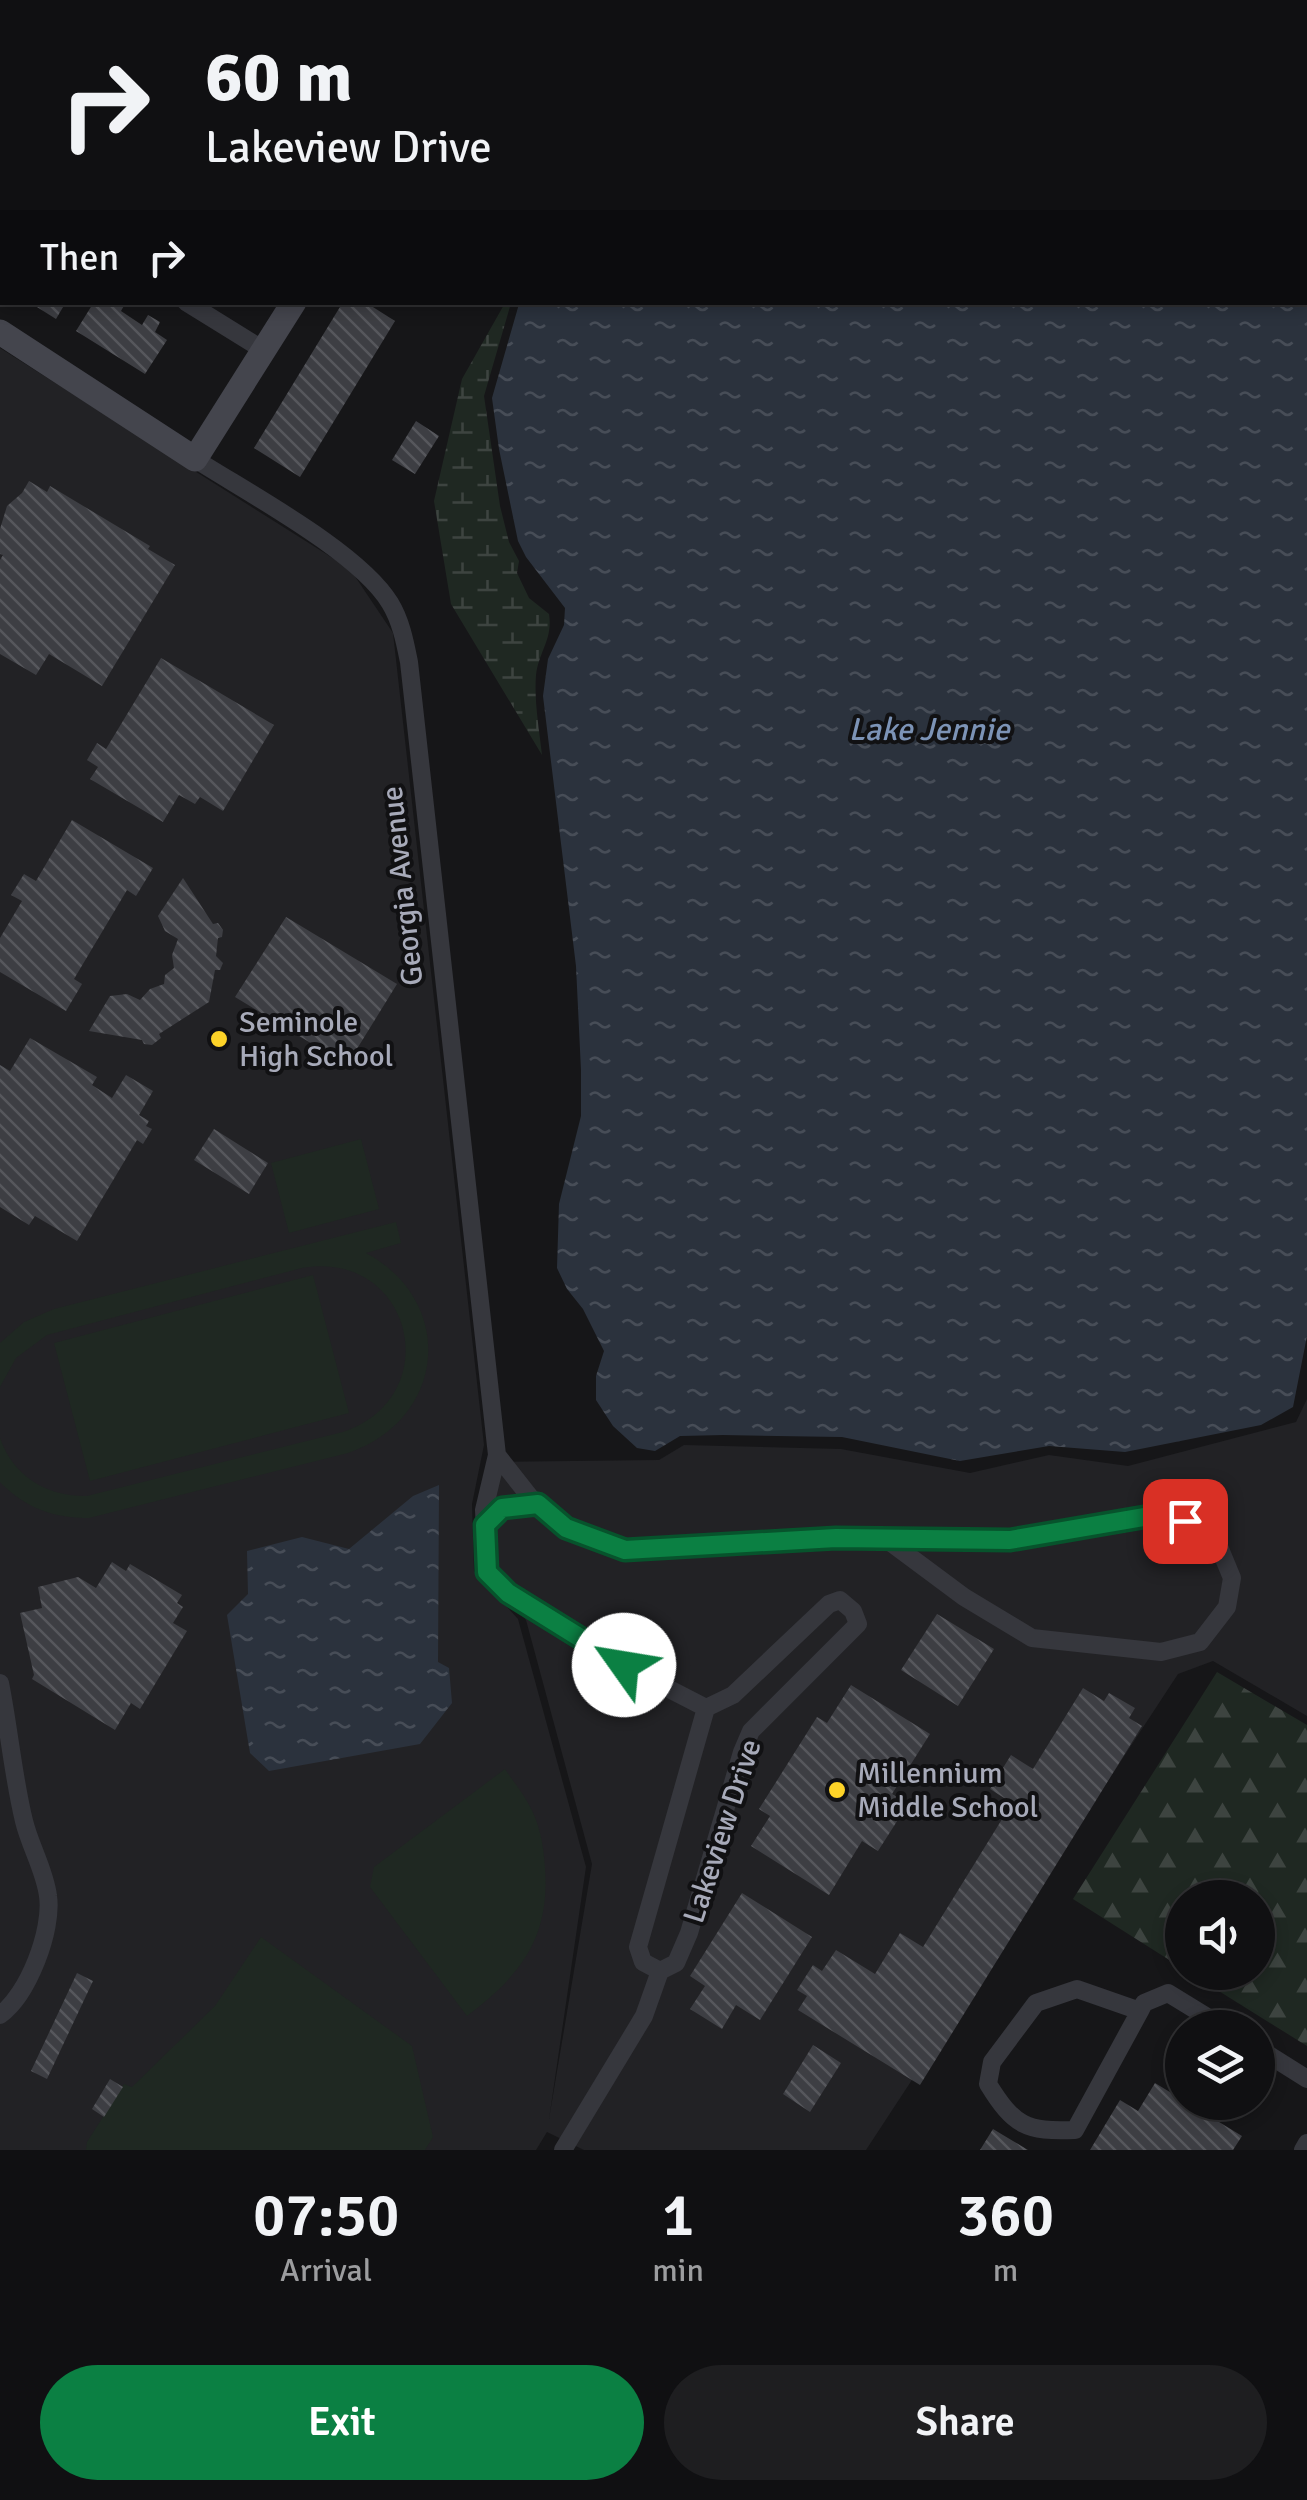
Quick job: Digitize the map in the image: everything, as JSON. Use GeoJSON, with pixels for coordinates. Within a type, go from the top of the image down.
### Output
{"type":"FeatureCollection","features":[{"type":"Feature","properties":{"kind":"street"},"geometry":{"type":"LineString","coordinates":[[191,305],[265,351]]}},
{"type":"Feature","properties":{"kind":"street"},"geometry":{"type":"LineString","coordinates":[[195,458],[292,305]]}},
{"type":"Feature","properties":{"kind":"street","name":"Georgia Avenue"},"geometry":{"type":"LineString","coordinates":[[0,332],[360,568],[391,604],[402,629],[427,819],[497,1455]]}},
{"type":"Feature","properties":{"kind":"street"},"geometry":{"type":"LineString","coordinates":[[497,1455],[538,1504],[566,1528],[625,1550],[886,1538],[1010,1540],[1167,1513],[1202,1528],[1220,1548],[1232,1578],[1227,1606],[1200,1642],[1161,1652],[1032,1638],[964,1597],[886,1538]]}},
{"type":"Feature","properties":{"kind":"street","name":"Lakeview Drive"},"geometry":{"type":"LineString","coordinates":[[497,1455],[484,1510],[487,1572],[508,1593],[624,1665],[706,1708]]}},
{"type":"Feature","properties":{"kind":"street"},"geometry":{"type":"LineString","coordinates":[[485,1525],[502,1508],[538,1504]]}},
{"type":"Feature","properties":{"kind":"street","name":"Lakeview Drive"},"geometry":{"type":"LineString","coordinates":[[562,2150],[644,2016],[660,1971],[676,1963],[689,1933],[751,1731],[858,1624],[840,1600],[829,1604],[732,1695],[706,1708],[638,1948],[643,1962],[660,1971]]}},
{"type":"Feature","properties":{"kind":"street"},"geometry":{"type":"LineString","coordinates":[[0,1683],[24,1822],[48,1897],[46,1926],[33,1972],[8,2010],[0,2015]]}},
{"type":"Feature","properties":{"kind":"street"},"geometry":{"type":"LineString","coordinates":[[1140,2011],[1077,1989],[1036,2003],[992,2062],[988,2084],[1008,2116],[1043,2132],[1075,2130],[1140,2011],[1144,2003],[1168,1992],[1196,2010]]}},
{"type":"Feature","properties":{"kind":"street"},"geometry":{"type":"LineString","coordinates":[[1275,2059],[1307,2079]]}},
{"type":"Feature","properties":{"kind":"street"},"geometry":{"type":"LineString","coordinates":[[1303,2150],[1307,2143]]}},
{"type":"Feature","properties":{"kind":"shaded area","name":"Seminole High School"},"geometry":{"type":"Polygon","coordinates":[[[0,348],[350,569],[393,633],[484,1445],[472,1504],[474,1571],[518,1619],[586,1867],[549,2119],[592,1864],[526,1620],[479,1566],[489,1462],[659,1460],[684,1445],[841,1449],[970,1473],[1049,1455],[1128,1466],[1296,1422],[1307,1399],[1307,1716],[1213,1661],[1178,1674],[866,2150],[584,2150],[547,2132],[536,2150],[0,2150],[0,348]]]}},
{"type":"Feature","properties":{"kind":"green space"},"geometry":{"type":"Polygon","coordinates":[[[504,305],[510,305],[484,396],[500,506],[509,542],[519,561],[517,573],[529,598],[549,614],[549,631],[536,675],[542,755],[451,604],[434,501],[462,379],[504,305]]]}},
{"type":"Feature","properties":{"kind":"green space"},"geometry":{"type":"Polygon","coordinates":[[[361,1139],[379,1209],[289,1233],[271,1163],[361,1139]]]}},
{"type":"Feature","properties":{"kind":"green space"},"geometry":{"type":"Polygon","coordinates":[[[396,1222],[401,1243],[366,1253],[395,1274],[415,1300],[426,1329],[428,1359],[421,1388],[405,1415],[381,1437],[348,1453],[89,1518],[40,1510],[19,1499],[0,1482],[0,1438],[13,1463],[33,1482],[58,1493],[87,1496],[343,1432],[376,1414],[396,1389],[405,1359],[403,1329],[391,1302],[370,1281],[340,1268],[302,1268],[47,1335],[16,1358],[0,1387],[0,1343],[24,1322],[54,1309],[396,1222]]]}},
{"type":"Feature","properties":{"kind":"green space"},"geometry":{"type":"Polygon","coordinates":[[[313,1275],[349,1413],[90,1481],[54,1343],[313,1275]]]}},
{"type":"Feature","properties":{"kind":"green space"},"geometry":{"type":"Polygon","coordinates":[[[1217,1672],[1307,1725],[1307,2046],[1275,2026],[1275,2010],[1249,2010],[1217,1990],[1275,1990],[1275,1880],[1165,1880],[1165,1957],[1073,1899],[1217,1672]]]}},
{"type":"Feature","properties":{"kind":"green space"},"geometry":{"type":"Polygon","coordinates":[[[505,1769],[528,1803],[540,1834],[545,1868],[543,1915],[537,1935],[517,1970],[467,2016],[370,1887],[374,1867],[505,1769]]]}},
{"type":"Feature","properties":{"kind":"green space"},"geometry":{"type":"Polygon","coordinates":[[[261,1937],[412,2046],[433,2137],[425,2150],[86,2150],[87,2142],[124,2084],[132,2087],[215,2006],[261,1937]]]}},
{"type":"Feature","properties":{"kind":"water","name":"Lake Jennie"},"geometry":{"type":"Polygon","coordinates":[[[519,305],[1307,305],[1307,1336],[1293,1407],[1261,1425],[1125,1452],[1049,1446],[960,1461],[842,1437],[680,1436],[655,1451],[637,1448],[613,1426],[596,1400],[596,1376],[604,1351],[557,1268],[559,1204],[581,1116],[576,966],[543,696],[548,659],[564,625],[565,608],[518,541],[492,398],[519,305]]]}},
{"type":"Feature","properties":{"kind":"water"},"geometry":{"type":"Polygon","coordinates":[[[439,1485],[438,1662],[449,1668],[452,1703],[420,1744],[269,1771],[250,1753],[227,1615],[248,1594],[247,1551],[302,1537],[349,1549],[413,1496],[439,1485]]]}},
{"type":"Feature","properties":{"kind":"building"},"geometry":{"type":"Polygon","coordinates":[[[34,305],[64,305],[56,319],[34,305]]]}},
{"type":"Feature","properties":{"kind":"building"},"geometry":{"type":"Polygon","coordinates":[[[92,305],[124,305],[121,311],[142,325],[148,315],[160,322],[155,332],[167,340],[145,374],[76,331],[92,305]]]}},
{"type":"Feature","properties":{"kind":"building"},"geometry":{"type":"Polygon","coordinates":[[[341,305],[370,305],[395,321],[300,477],[254,448],[341,305]]]}},
{"type":"Feature","properties":{"kind":"building"},"geometry":{"type":"Polygon","coordinates":[[[416,421],[439,436],[415,474],[392,460],[416,421]]]}},
{"type":"Feature","properties":{"kind":"building"},"geometry":{"type":"Polygon","coordinates":[[[29,481],[47,492],[50,486],[175,565],[102,686],[49,654],[36,675],[0,654],[0,529],[7,506],[29,481]]]}},
{"type":"Feature","properties":{"kind":"building"},"geometry":{"type":"Polygon","coordinates":[[[161,658],[274,725],[223,811],[200,797],[195,804],[179,795],[163,822],[90,779],[98,767],[87,760],[97,743],[106,749],[161,658]]]}},
{"type":"Feature","properties":{"kind":"building"},"geometry":{"type":"Polygon","coordinates":[[[72,820],[153,868],[136,896],[127,890],[74,979],[82,984],[66,1011],[0,972],[0,938],[22,901],[11,895],[24,874],[36,881],[72,820]]]}},
{"type":"Feature","properties":{"kind":"building"},"geometry":{"type":"Polygon","coordinates":[[[183,878],[213,924],[218,923],[223,930],[216,956],[223,963],[220,970],[215,970],[209,1002],[159,1034],[161,1038],[152,1045],[89,1031],[110,996],[127,994],[140,1000],[150,989],[164,984],[165,975],[174,968],[172,955],[178,939],[165,931],[158,916],[183,878]]]}},
{"type":"Feature","properties":{"kind":"building"},"geometry":{"type":"Polygon","coordinates":[[[286,917],[397,984],[347,1065],[235,997],[286,917]]]}},
{"type":"Feature","properties":{"kind":"building"},"geometry":{"type":"Polygon","coordinates":[[[30,1038],[97,1077],[92,1085],[112,1098],[126,1075],[153,1091],[139,1115],[149,1121],[146,1126],[152,1129],[143,1144],[137,1140],[77,1241],[35,1216],[29,1225],[0,1207],[0,1065],[10,1071],[30,1038]]]}},
{"type":"Feature","properties":{"kind":"building"},"geometry":{"type":"Polygon","coordinates":[[[214,1129],[268,1163],[249,1194],[194,1160],[214,1129]]]}},
{"type":"Feature","properties":{"kind":"building"},"geometry":{"type":"Polygon","coordinates":[[[112,1562],[126,1571],[130,1564],[182,1595],[177,1603],[183,1607],[173,1623],[187,1631],[140,1709],[131,1703],[115,1730],[32,1679],[20,1613],[42,1608],[38,1587],[78,1577],[96,1588],[112,1562]]]}},
{"type":"Feature","properties":{"kind":"building"},"geometry":{"type":"Polygon","coordinates":[[[937,1614],[994,1649],[958,1706],[901,1670],[937,1614]]]}},
{"type":"Feature","properties":{"kind":"building"},"geometry":{"type":"Polygon","coordinates":[[[851,1685],[930,1734],[892,1794],[908,1804],[878,1851],[862,1841],[829,1895],[751,1846],[770,1816],[759,1809],[817,1717],[827,1723],[851,1685]]]}},
{"type":"Feature","properties":{"kind":"building"},"geometry":{"type":"Polygon","coordinates":[[[1083,1688],[1104,1701],[1109,1693],[1135,1708],[1129,1718],[1142,1726],[920,2085],[798,2010],[807,1996],[797,1990],[813,1965],[822,1971],[836,1950],[875,1974],[900,1933],[923,1947],[1012,1803],[990,1789],[1011,1755],[1033,1769],[1083,1688]]]}},
{"type":"Feature","properties":{"kind":"building"},"geometry":{"type":"Polygon","coordinates":[[[742,1893],[812,1937],[760,2020],[736,2005],[722,2029],[690,2009],[705,1986],[690,1976],[742,1893]]]}},
{"type":"Feature","properties":{"kind":"building"},"geometry":{"type":"Polygon","coordinates":[[[77,1973],[93,1981],[47,2079],[31,2071],[77,1973]]]}},
{"type":"Feature","properties":{"kind":"building"},"geometry":{"type":"Polygon","coordinates":[[[813,2045],[841,2063],[810,2112],[783,2094],[813,2045]]]}},
{"type":"Feature","properties":{"kind":"building"},"geometry":{"type":"Polygon","coordinates":[[[110,2079],[123,2087],[104,2117],[92,2109],[110,2079]]]}},
{"type":"Feature","properties":{"kind":"building"},"geometry":{"type":"Polygon","coordinates":[[[1155,2083],[1165,2089],[1165,2120],[1216,2120],[1242,2136],[1233,2150],[1090,2150],[1120,2100],[1138,2111],[1155,2083]]]}},
{"type":"Feature","properties":{"kind":"building"},"geometry":{"type":"Polygon","coordinates":[[[993,2129],[1028,2150],[980,2150],[993,2129]]]}},
{"type":"Feature","properties":{"kind":"place","name":"Seminole High School"},"geometry":{"type":"Point","coordinates":[219,1039]}},
{"type":"Feature","properties":{"kind":"place","name":"Millennium Middle School"},"geometry":{"type":"Point","coordinates":[837,1790]}},
{"type":"Feature","properties":{"kind":"route"},"geometry":{"type":"LineString","coordinates":[[624,1665],[508,1593],[487,1572],[485,1525],[502,1508],[538,1504],[566,1528],[625,1550],[836,1538],[1010,1540],[1167,1513],[1185,1521]]}}]}
